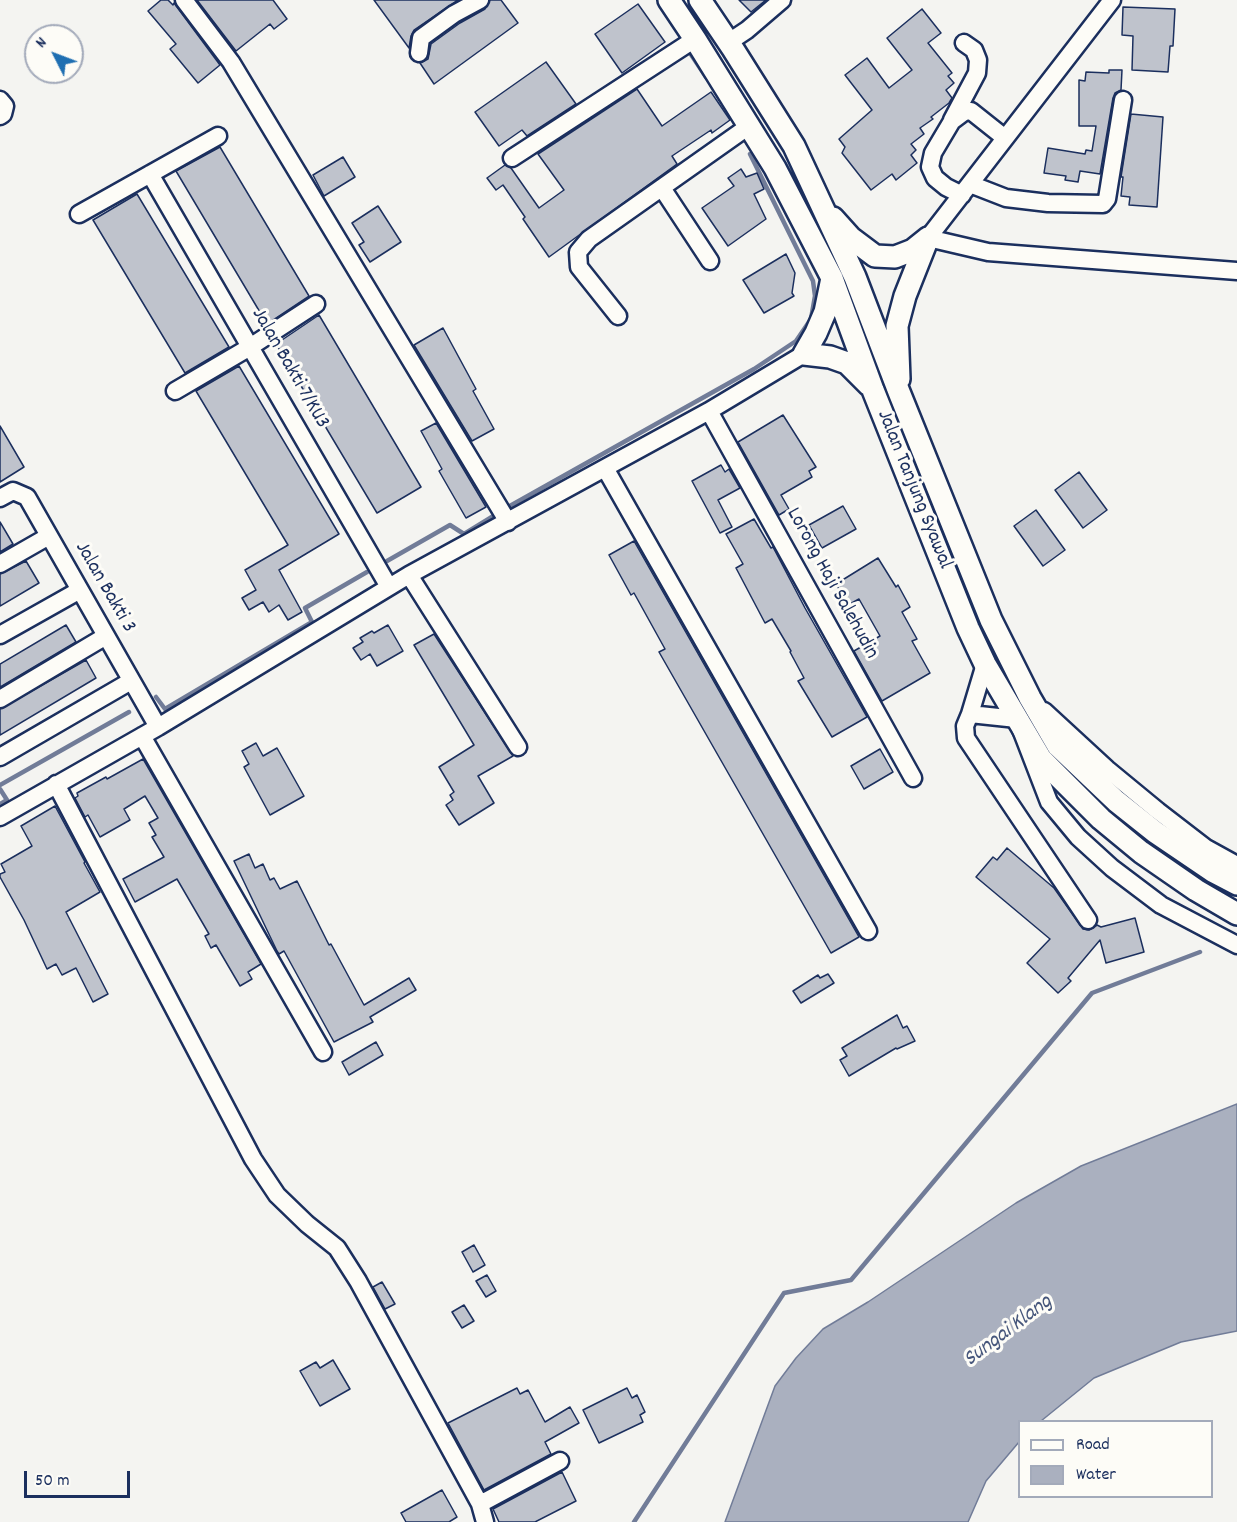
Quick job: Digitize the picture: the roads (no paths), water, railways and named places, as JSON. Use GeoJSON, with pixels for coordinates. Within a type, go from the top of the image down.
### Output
{"type":"FeatureCollection","features":[{"type":"Feature","properties":{"kind":"main road","name":"Jalan Tanjung Syawal"},"geometry":{"type":"LineString","coordinates":[[669,0],[775,168],[832,278],[873,390],[968,628],[985,664],[1041,759],[1101,819],[1141,852],[1196,890],[1237,914]]}},
{"type":"Feature","properties":{"kind":"main road","name":"Jalan Tanjung Syawal"},"geometry":{"type":"LineString","coordinates":[[700,0],[794,146],[855,277],[991,620],[1030,698],[1058,746],[1155,832],[1214,872],[1237,884]]}},
{"type":"Feature","properties":{"kind":"main road"},"geometry":{"type":"LineString","coordinates":[[820,205],[851,238],[874,256],[895,257],[913,250],[928,238]]}},
{"type":"Feature","properties":{"kind":"main road"},"geometry":{"type":"LineString","coordinates":[[899,392],[897,326],[905,296],[928,238]]}},
{"type":"Feature","properties":{"kind":"main road"},"geometry":{"type":"LineString","coordinates":[[832,278],[825,312],[804,354],[830,357],[847,363],[873,390]]}},
{"type":"Feature","properties":{"kind":"street"},"geometry":{"type":"LineString","coordinates":[[184,0],[231,62],[508,522]]}},
{"type":"Feature","properties":{"kind":"street"},"geometry":{"type":"LineString","coordinates":[[419,53],[421,38],[454,14],[480,0]]}},
{"type":"Feature","properties":{"kind":"street"},"geometry":{"type":"LineString","coordinates":[[729,42],[782,0]]}},
{"type":"Feature","properties":{"kind":"street"},"geometry":{"type":"LineString","coordinates":[[1112,0],[928,238],[988,252],[1237,271]]}},
{"type":"Feature","properties":{"kind":"street"},"geometry":{"type":"LineString","coordinates":[[512,158],[695,39]]}},
{"type":"Feature","properties":{"kind":"street"},"geometry":{"type":"LineString","coordinates":[[964,43],[974,50],[978,60],[976,73],[933,153],[930,167],[934,178],[946,187],[1048,203],[1103,204],[1107,199],[1123,100]]}},
{"type":"Feature","properties":{"kind":"street"},"geometry":{"type":"LineString","coordinates":[[952,121],[964,112],[971,111],[1005,138]]}},
{"type":"Feature","properties":{"kind":"street"},"geometry":{"type":"LineString","coordinates":[[618,316],[579,267],[578,252],[589,239],[749,126]]}},
{"type":"Feature","properties":{"kind":"street"},"geometry":{"type":"LineString","coordinates":[[79,214],[218,136]]}},
{"type":"Feature","properties":{"kind":"street","name":"Jalan Bakti 7/KU3"},"geometry":{"type":"LineString","coordinates":[[150,174],[389,587]]}},
{"type":"Feature","properties":{"kind":"street"},"geometry":{"type":"LineString","coordinates":[[662,188],[710,261]]}},
{"type":"Feature","properties":{"kind":"street"},"geometry":{"type":"LineString","coordinates":[[175,391],[250,347],[316,304]]}},
{"type":"Feature","properties":{"kind":"street"},"geometry":{"type":"LineString","coordinates":[[0,817],[158,727],[409,575],[709,411],[804,354]]}},
{"type":"Feature","properties":{"kind":"street","name":"Lorong Haji Salehudin"},"geometry":{"type":"LineString","coordinates":[[709,411],[913,778]]}},
{"type":"Feature","properties":{"kind":"street"},"geometry":{"type":"LineString","coordinates":[[605,468],[868,931]]}},
{"type":"Feature","properties":{"kind":"street","name":"Jalan Bakti 3"},"geometry":{"type":"LineString","coordinates":[[0,498],[13,491],[27,497],[158,727]]}},
{"type":"Feature","properties":{"kind":"street"},"geometry":{"type":"LineString","coordinates":[[0,564],[49,536]]}},
{"type":"Feature","properties":{"kind":"street"},"geometry":{"type":"LineString","coordinates":[[409,575],[518,747]]}},
{"type":"Feature","properties":{"kind":"street"},"geometry":{"type":"LineString","coordinates":[[0,635],[80,590]]}},
{"type":"Feature","properties":{"kind":"street"},"geometry":{"type":"LineString","coordinates":[[0,699],[106,636]]}},
{"type":"Feature","properties":{"kind":"street"},"geometry":{"type":"LineString","coordinates":[[985,664],[965,726],[966,738],[1088,920]]}},
{"type":"Feature","properties":{"kind":"street"},"geometry":{"type":"LineString","coordinates":[[0,757],[131,681]]}},
{"type":"Feature","properties":{"kind":"street"},"geometry":{"type":"LineString","coordinates":[[1030,698],[1099,762],[1158,811],[1206,848],[1237,865]]}},
{"type":"Feature","properties":{"kind":"street"},"geometry":{"type":"LineString","coordinates":[[970,714],[1017,719],[1049,802],[1078,837],[1112,868],[1161,905],[1237,945]]}},
{"type":"Feature","properties":{"kind":"street"},"geometry":{"type":"LineString","coordinates":[[142,736],[323,1052]]}},
{"type":"Feature","properties":{"kind":"street"},"geometry":{"type":"LineString","coordinates":[[56,784],[253,1159],[277,1195],[307,1224],[338,1248],[480,1504],[485,1522]]}},
{"type":"Feature","properties":{"kind":"street"},"geometry":{"type":"LineString","coordinates":[[480,1504],[560,1461]]}},
{"type":"Feature","properties":{"kind":"water","name":"Sungai Klang"},"geometry":{"type":"Polygon","coordinates":[[[1237,1104],[1237,1331],[1181,1342],[1094,1378],[1042,1420],[1018,1420],[1018,1443],[986,1481],[968,1522],[725,1522],[775,1386],[796,1358],[823,1329],[868,1302],[1016,1203],[1081,1166],[1237,1104]]]}},
{"type":"Feature","properties":{"kind":"waterway"},"geometry":{"type":"LineString","coordinates":[[688,50],[706,77]]}},
{"type":"Feature","properties":{"kind":"waterway"},"geometry":{"type":"LineString","coordinates":[[508,507],[754,369],[796,341],[811,319],[815,296],[813,281],[750,154]]}},
{"type":"Feature","properties":{"kind":"waterway"},"geometry":{"type":"LineString","coordinates":[[387,561],[450,525],[464,534],[495,515]]}},
{"type":"Feature","properties":{"kind":"waterway"},"geometry":{"type":"LineString","coordinates":[[156,697],[165,709],[312,622],[305,608],[367,572]]}},
{"type":"Feature","properties":{"kind":"waterway"},"geometry":{"type":"LineString","coordinates":[[0,785],[129,712]]}},
{"type":"Feature","properties":{"kind":"waterway"},"geometry":{"type":"LineString","coordinates":[[0,789],[7,800],[0,804]]}},
{"type":"Feature","properties":{"kind":"waterway"},"geometry":{"type":"LineString","coordinates":[[634,1522],[784,1293],[851,1280],[1092,993],[1200,952]]}}]}
